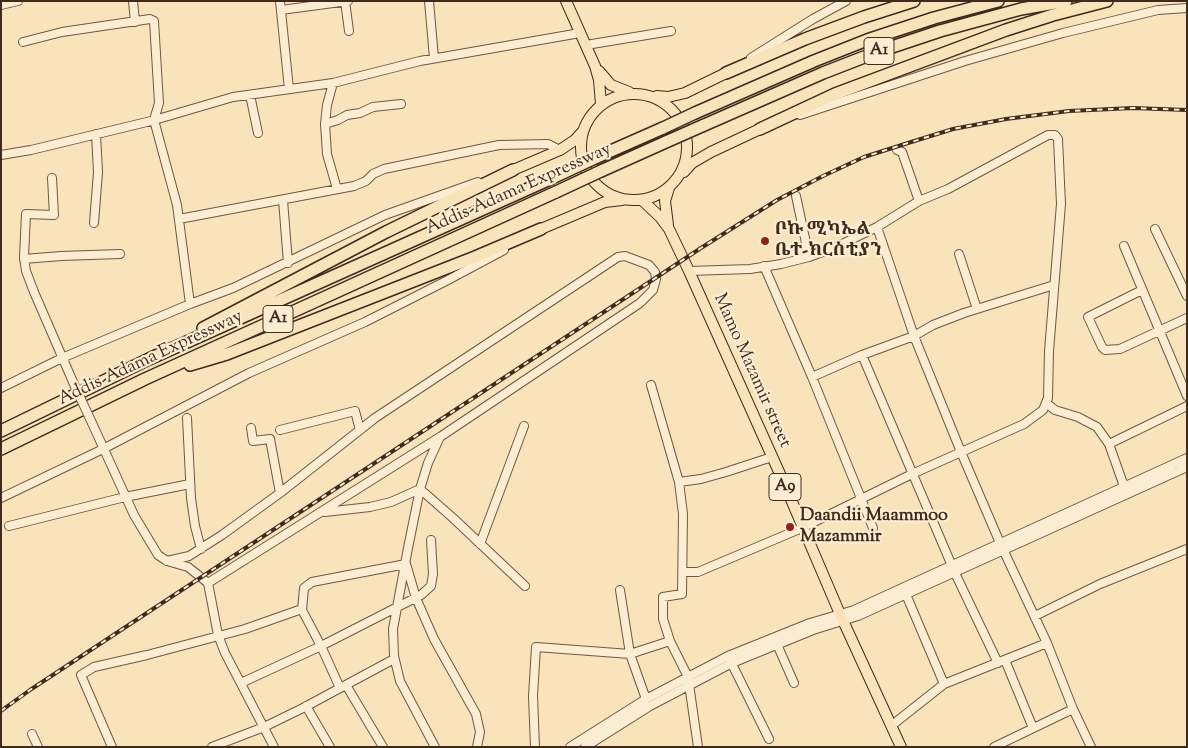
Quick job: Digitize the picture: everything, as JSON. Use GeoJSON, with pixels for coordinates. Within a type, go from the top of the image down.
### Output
{"type":"FeatureCollection","features":[{"type":"Feature","properties":{"kind":"highway"},"geometry":{"type":"LineString","coordinates":[[726,73],[805,39],[914,1]]}},
{"type":"Feature","properties":{"kind":"highway","name":"Addis-Adama Expressway"},"geometry":{"type":"LineString","coordinates":[[1,431],[149,359],[814,61],[868,40],[934,18],[998,1]]}},
{"type":"Feature","properties":{"kind":"highway","name":"Addis-Adama Expressway"},"geometry":{"type":"LineString","coordinates":[[1,449],[157,373],[822,73],[940,31],[1021,9],[1066,1]]}},
{"type":"Feature","properties":{"kind":"highway"},"geometry":{"type":"LineString","coordinates":[[760,129],[835,94],[1006,30],[1107,1]]}},
{"type":"Feature","properties":{"kind":"highway"},"geometry":{"type":"LineString","coordinates":[[149,359],[200,329],[289,282],[513,170]]}},
{"type":"Feature","properties":{"kind":"highway"},"geometry":{"type":"LineString","coordinates":[[157,373],[228,354],[475,257],[541,229]]}},
{"type":"Feature","properties":{"kind":"main road"},"geometry":{"type":"LineString","coordinates":[[566,1],[596,66],[611,85],[631,93],[668,98],[685,93],[726,73]]}},
{"type":"Feature","properties":{"kind":"main road"},"geometry":{"type":"LineString","coordinates":[[596,66],[601,104]]}},
{"type":"Feature","properties":{"kind":"main road"},"geometry":{"type":"LineString","coordinates":[[625,200],[610,194],[596,184],[586,170],[581,154],[581,137],[590,117],[601,104],[615,96],[631,93]]}},
{"type":"Feature","properties":{"kind":"main road"},"geometry":{"type":"LineString","coordinates":[[651,96],[667,104],[673,110],[679,117],[686,132],[688,150],[684,166],[678,178]]}},
{"type":"Feature","properties":{"kind":"main road"},"geometry":{"type":"LineString","coordinates":[[541,229],[605,202],[642,200],[656,196],[669,188],[698,160],[760,129]]}},
{"type":"Feature","properties":{"kind":"main road"},"geometry":{"type":"LineString","coordinates":[[513,170],[560,150],[575,140],[584,130]]}},
{"type":"Feature","properties":{"kind":"main road","name":"A9"},"geometry":{"type":"LineString","coordinates":[[669,188],[665,202],[665,212],[669,229]]}},
{"type":"Feature","properties":{"kind":"main road","name":"A9"},"geometry":{"type":"LineString","coordinates":[[642,200],[660,217],[669,229]]}},
{"type":"Feature","properties":{"kind":"main road","name":"Mamo Mazamir street"},"geometry":{"type":"LineString","coordinates":[[669,229],[772,457],[841,617],[901,747]]}},
{"type":"Feature","properties":{"kind":"street"},"geometry":{"type":"LineString","coordinates":[[1,6],[18,1]]}},
{"type":"Feature","properties":{"kind":"street"},"geometry":{"type":"LineString","coordinates":[[132,1],[135,22]]}},
{"type":"Feature","properties":{"kind":"street"},"geometry":{"type":"LineString","coordinates":[[429,1],[434,58]]}},
{"type":"Feature","properties":{"kind":"street"},"geometry":{"type":"LineString","coordinates":[[827,12],[831,1]]}},
{"type":"Feature","properties":{"kind":"street"},"geometry":{"type":"LineString","coordinates":[[726,73],[846,1]]}},
{"type":"Feature","properties":{"kind":"street"},"geometry":{"type":"LineString","coordinates":[[289,90],[281,5],[346,2],[348,31]]}},
{"type":"Feature","properties":{"kind":"street"},"geometry":{"type":"LineString","coordinates":[[760,129],[965,61],[1148,12],[1187,8]]}},
{"type":"Feature","properties":{"kind":"street"},"geometry":{"type":"LineString","coordinates":[[23,42],[62,32],[150,19],[154,21],[159,103],[154,120],[179,219],[190,304]]}},
{"type":"Feature","properties":{"kind":"street"},"geometry":{"type":"LineString","coordinates":[[586,46],[671,31]]}},
{"type":"Feature","properties":{"kind":"street"},"geometry":{"type":"LineString","coordinates":[[1,155],[154,120],[233,97],[332,83],[434,58],[580,34]]}},
{"type":"Feature","properties":{"kind":"street"},"geometry":{"type":"LineString","coordinates":[[332,83],[325,124],[328,154],[337,189]]}},
{"type":"Feature","properties":{"kind":"street"},"geometry":{"type":"LineString","coordinates":[[250,95],[258,134]]}},
{"type":"Feature","properties":{"kind":"street"},"geometry":{"type":"LineString","coordinates":[[325,124],[373,107],[401,104]]}},
{"type":"Feature","properties":{"kind":"street"},"geometry":{"type":"LineString","coordinates":[[94,223],[98,172],[96,134]]}},
{"type":"Feature","properties":{"kind":"street"},"geometry":{"type":"LineString","coordinates":[[684,572],[698,572],[802,528],[912,474],[1024,424],[1043,410],[1048,398],[1049,351],[1062,204],[1058,139],[1055,135],[1048,135],[948,189],[919,201],[877,227],[834,248],[809,257],[750,269],[689,271]]}},
{"type":"Feature","properties":{"kind":"street"},"geometry":{"type":"LineString","coordinates":[[179,219],[354,186],[366,181],[373,174],[384,169],[499,145],[548,144],[560,150]]}},
{"type":"Feature","properties":{"kind":"street"},"geometry":{"type":"LineString","coordinates":[[897,150],[902,152],[919,201]]}},
{"type":"Feature","properties":{"kind":"street"},"geometry":{"type":"LineString","coordinates":[[1,388],[62,358],[288,263],[385,216],[425,200],[513,170]]}},
{"type":"Feature","properties":{"kind":"street"},"geometry":{"type":"LineString","coordinates":[[52,178],[54,214],[26,214],[24,259],[26,271],[34,292],[134,515],[158,555],[167,561],[188,568],[208,584],[218,635],[225,653],[274,747]]}},
{"type":"Feature","properties":{"kind":"street"},"geometry":{"type":"LineString","coordinates":[[796,196],[809,257]]}},
{"type":"Feature","properties":{"kind":"street"},"geometry":{"type":"LineString","coordinates":[[283,200],[288,263]]}},
{"type":"Feature","properties":{"kind":"street"},"geometry":{"type":"LineString","coordinates":[[877,227],[914,336],[961,452],[1001,547],[1035,616],[1073,709],[1091,747]]}},
{"type":"Feature","properties":{"kind":"street"},"geometry":{"type":"LineString","coordinates":[[1,498],[103,449],[249,373],[365,322],[438,286],[541,229]]}},
{"type":"Feature","properties":{"kind":"street"},"geometry":{"type":"LineString","coordinates":[[1155,229],[1187,296]]}},
{"type":"Feature","properties":{"kind":"street"},"geometry":{"type":"LineString","coordinates":[[1124,246],[1187,396]]}},
{"type":"Feature","properties":{"kind":"street"},"geometry":{"type":"LineString","coordinates":[[24,259],[120,254]]}},
{"type":"Feature","properties":{"kind":"street"},"geometry":{"type":"LineString","coordinates":[[959,254],[977,309]]}},
{"type":"Feature","properties":{"kind":"street"},"geometry":{"type":"LineString","coordinates":[[167,561],[189,556],[201,549],[280,493],[384,412],[618,257],[625,256],[649,265],[655,272],[656,279],[653,290],[640,303],[440,437],[208,584]]}},
{"type":"Feature","properties":{"kind":"street"},"geometry":{"type":"LineString","coordinates":[[764,266],[874,528]]}},
{"type":"Feature","properties":{"kind":"street"},"geometry":{"type":"LineString","coordinates":[[812,377],[862,355],[914,336],[933,325],[1054,285]]}},
{"type":"Feature","properties":{"kind":"street"},"geometry":{"type":"LineString","coordinates":[[1142,290],[1089,316],[1088,320],[1102,348],[1105,350],[1120,348],[1187,318]]}},
{"type":"Feature","properties":{"kind":"street"},"geometry":{"type":"LineString","coordinates":[[862,355],[954,569],[1002,662],[1033,728]]}},
{"type":"Feature","properties":{"kind":"street"},"geometry":{"type":"LineString","coordinates":[[652,385],[679,482],[683,514],[684,572],[682,594],[663,597],[663,619],[670,642],[688,677],[698,747]]}},
{"type":"Feature","properties":{"kind":"street"},"geometry":{"type":"LineString","coordinates":[[1046,403],[1055,410],[1078,417],[1097,427],[1109,444],[1126,490]]}},
{"type":"Feature","properties":{"kind":"street"},"geometry":{"type":"LineString","coordinates":[[1109,444],[1187,406]]}},
{"type":"Feature","properties":{"kind":"street"},"geometry":{"type":"LineString","coordinates":[[280,430],[355,411],[360,430]]}},
{"type":"Feature","properties":{"kind":"street"},"geometry":{"type":"LineString","coordinates":[[187,418],[194,526],[201,549]]}},
{"type":"Feature","properties":{"kind":"street"},"geometry":{"type":"LineString","coordinates":[[480,544],[524,426]]}},
{"type":"Feature","properties":{"kind":"street"},"geometry":{"type":"LineString","coordinates":[[251,428],[253,441],[270,439],[280,493]]}},
{"type":"Feature","properties":{"kind":"street"},"geometry":{"type":"LineString","coordinates":[[436,747],[400,681],[394,659],[394,629],[396,609],[420,489],[428,463],[440,437]]}},
{"type":"Feature","properties":{"kind":"street"},"geometry":{"type":"LineString","coordinates":[[679,482],[726,472],[772,457]]}},
{"type":"Feature","properties":{"kind":"street"},"geometry":{"type":"LineString","coordinates":[[570,747],[646,699],[688,677],[904,591],[1126,490],[1187,458]]}},
{"type":"Feature","properties":{"kind":"street"},"geometry":{"type":"LineString","coordinates":[[1126,490],[1187,467]]}},
{"type":"Feature","properties":{"kind":"street"},"geometry":{"type":"LineString","coordinates":[[8,526],[125,497],[190,484]]}},
{"type":"Feature","properties":{"kind":"street"},"geometry":{"type":"LineString","coordinates":[[420,489],[442,507],[525,586]]}},
{"type":"Feature","properties":{"kind":"street"},"geometry":{"type":"LineString","coordinates":[[320,513],[370,507],[391,502],[420,489]]}},
{"type":"Feature","properties":{"kind":"street"},"geometry":{"type":"LineString","coordinates":[[241,684],[416,598],[431,586],[433,574],[431,540]]}},
{"type":"Feature","properties":{"kind":"street"},"geometry":{"type":"LineString","coordinates":[[1035,616],[1100,584],[1187,549]]}},
{"type":"Feature","properties":{"kind":"street"},"geometry":{"type":"LineString","coordinates":[[406,564],[416,598],[434,639],[476,714],[480,732],[477,747]]}},
{"type":"Feature","properties":{"kind":"street"},"geometry":{"type":"LineString","coordinates":[[384,747],[343,686],[302,610],[304,588],[307,584],[406,564]]}},
{"type":"Feature","properties":{"kind":"street"},"geometry":{"type":"LineString","coordinates":[[620,590],[630,654],[646,699]]}},
{"type":"Feature","properties":{"kind":"street"},"geometry":{"type":"LineString","coordinates":[[904,591],[944,684]]}},
{"type":"Feature","properties":{"kind":"street"},"geometry":{"type":"LineString","coordinates":[[112,747],[81,675],[94,667],[244,629],[302,610]]}},
{"type":"Feature","properties":{"kind":"street"},"geometry":{"type":"LineString","coordinates":[[776,641],[794,683]]}},
{"type":"Feature","properties":{"kind":"street"},"geometry":{"type":"LineString","coordinates":[[535,747],[533,696],[536,647],[630,654],[670,642]]}},
{"type":"Feature","properties":{"kind":"street"},"geometry":{"type":"LineString","coordinates":[[891,726],[944,684],[1047,643]]}},
{"type":"Feature","properties":{"kind":"street"},"geometry":{"type":"LineString","coordinates":[[212,747],[264,727],[394,659]]}},
{"type":"Feature","properties":{"kind":"street"},"geometry":{"type":"LineString","coordinates":[[585,747],[650,706],[690,685],[730,660]]}},
{"type":"Feature","properties":{"kind":"street"},"geometry":{"type":"LineString","coordinates":[[730,660],[769,739]]}},
{"type":"Feature","properties":{"kind":"street"},"geometry":{"type":"LineString","coordinates":[[306,706],[330,747]]}},
{"type":"Feature","properties":{"kind":"street"},"geometry":{"type":"LineString","coordinates":[[994,747],[1073,709]]}},
{"type":"Feature","properties":{"kind":"street"},"geometry":{"type":"LineString","coordinates":[[32,734],[38,747]]}},
{"type":"Feature","properties":{"kind":"street"},"geometry":{"type":"LineString","coordinates":[[1013,738],[1016,747]]}},
{"type":"Feature","properties":{"kind":"railway"},"geometry":{"type":"LineString","coordinates":[[1,711],[30,690],[701,248],[777,200],[823,176],[864,157],[908,143],[953,129],[1006,119],[1069,111],[1133,108],[1187,110]]}},
{"type":"Feature","properties":{"kind":"place","name":"ቦኩ ሚካኤል ቤተ-ክርስቲያን"},"geometry":{"type":"Point","coordinates":[765,241]}},
{"type":"Feature","properties":{"kind":"place","name":"Daandii Maammoo Mazammir"},"geometry":{"type":"Point","coordinates":[790,527]}}]}
